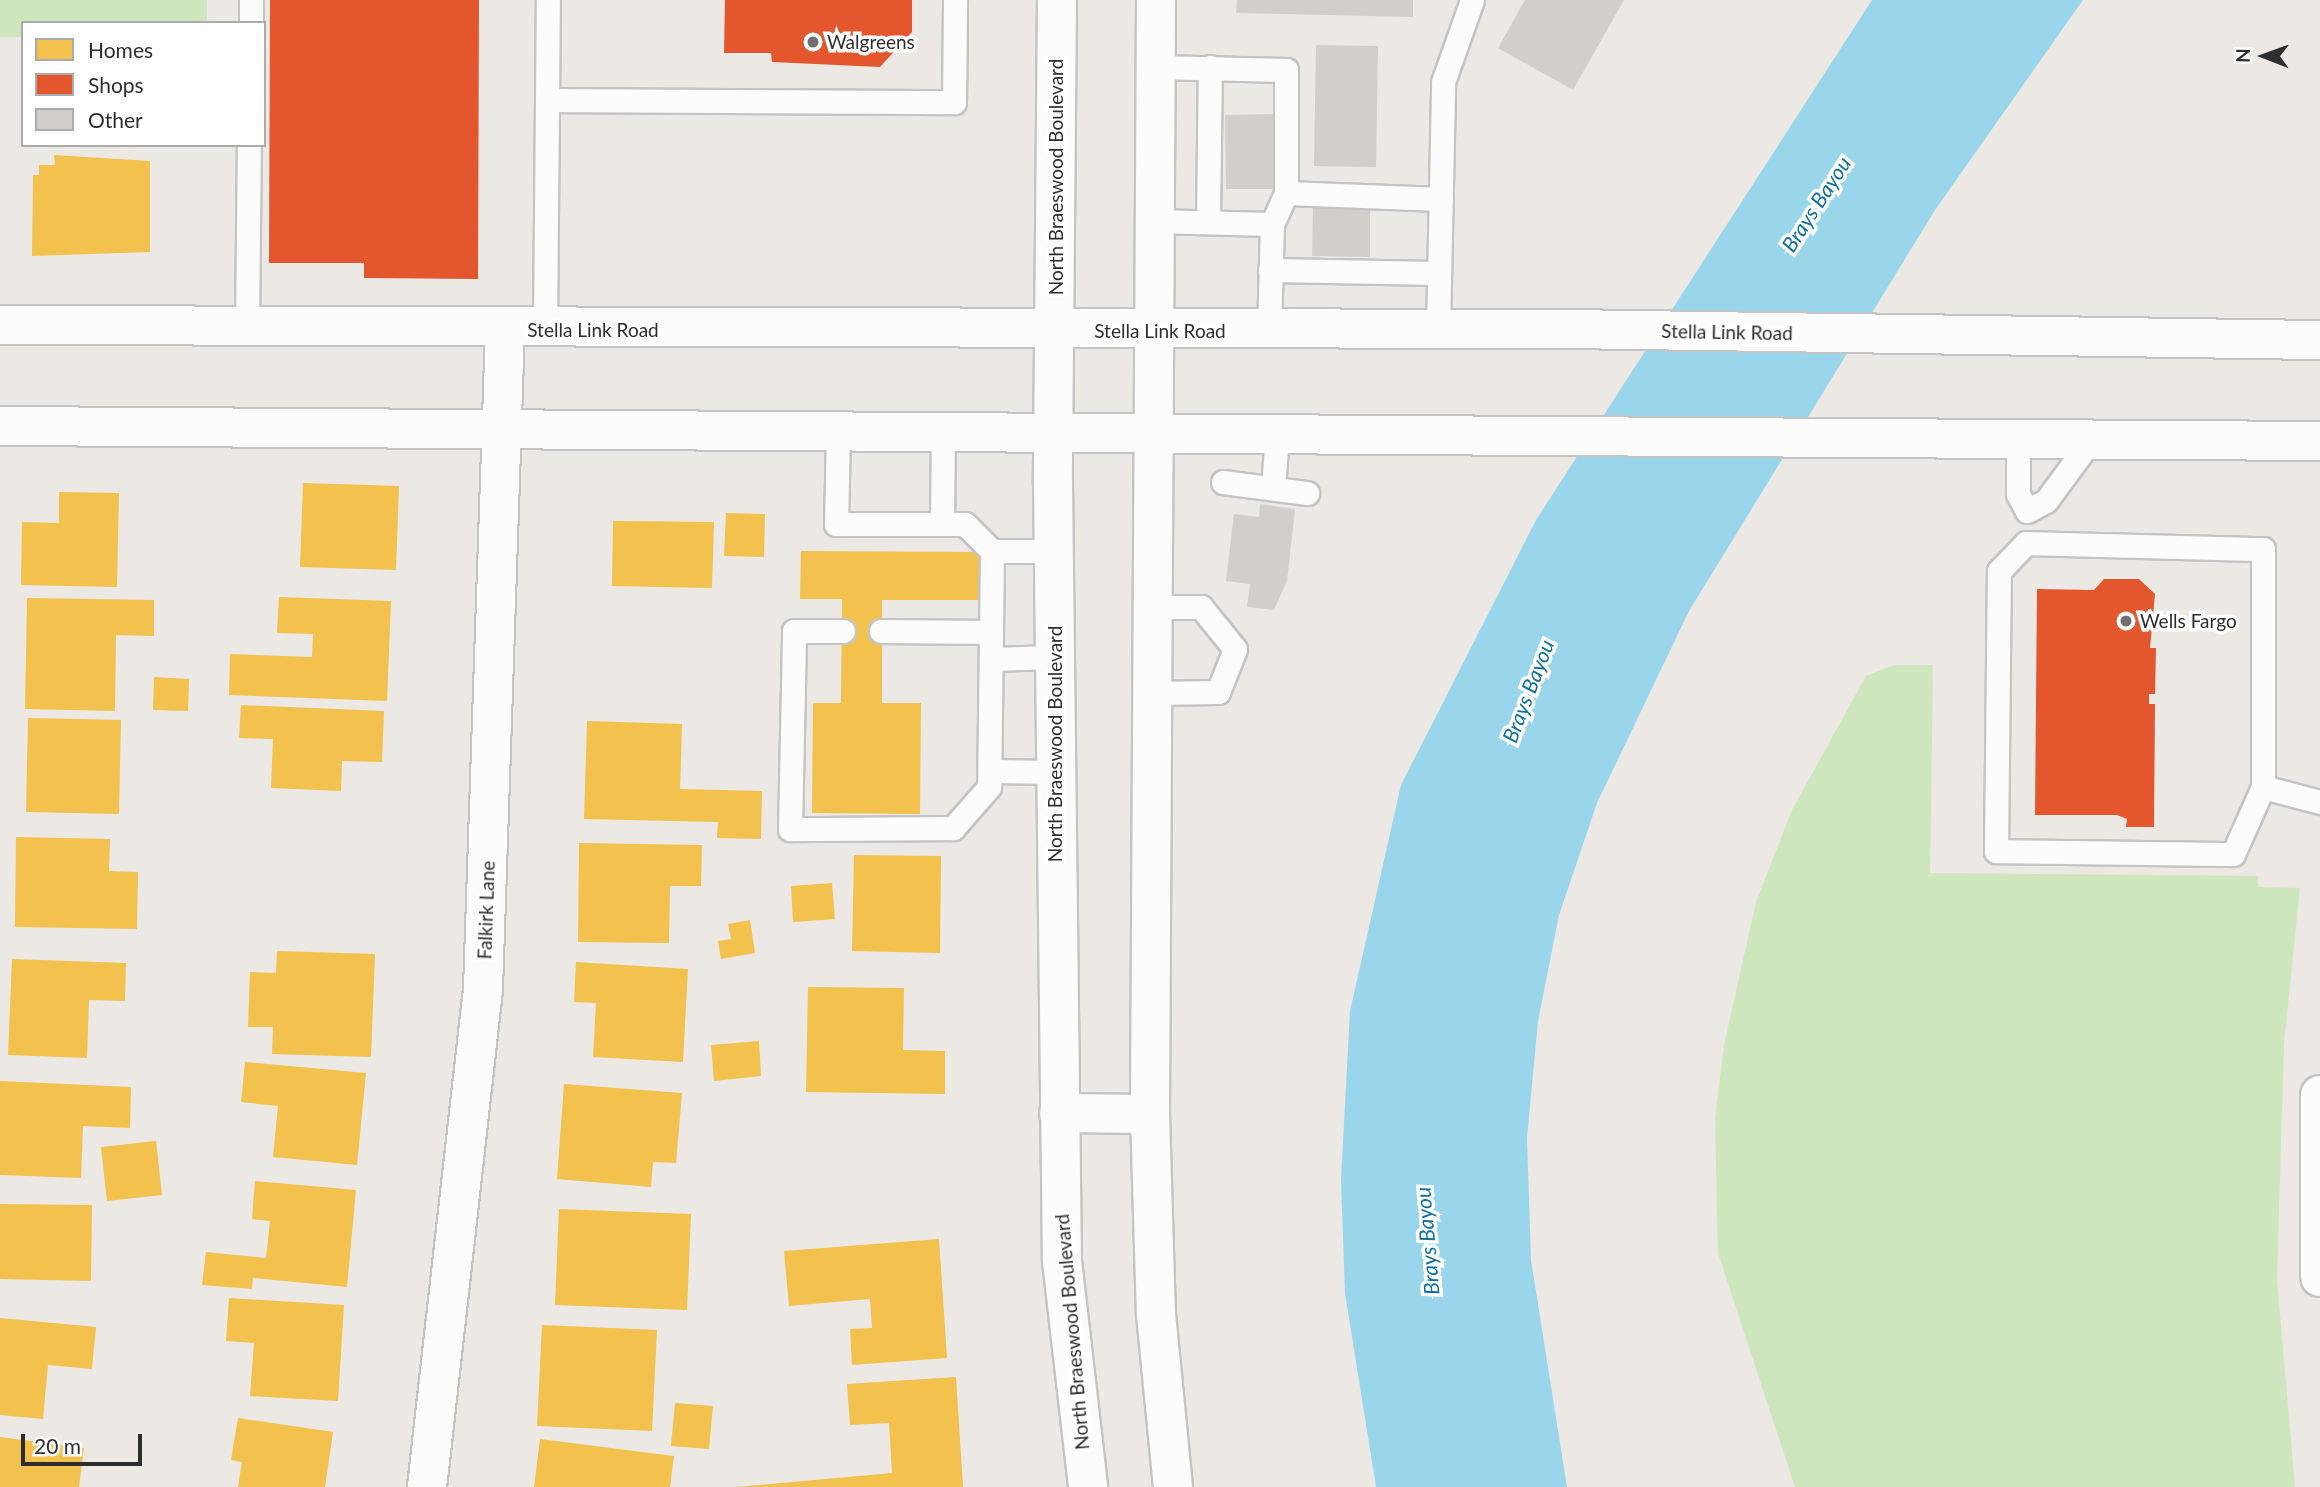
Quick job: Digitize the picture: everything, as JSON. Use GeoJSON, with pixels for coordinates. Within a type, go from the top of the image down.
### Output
{"type":"FeatureCollection","features":[{"type":"Feature","properties":{"kind":"main road","name":"North Braeswood Boulevard"},"geometry":{"type":"LineString","coordinates":[[1057,0],[1054,551],[1059,1113],[1062,1261],[1087,1487]]}},
{"type":"Feature","properties":{"kind":"main road"},"geometry":{"type":"LineString","coordinates":[[1156,0],[1151,331],[1150,1114],[1156,1314],[1173,1487]]}},
{"type":"Feature","properties":{"kind":"main road","name":"Stella Link Road"},"geometry":{"type":"LineString","coordinates":[[0,325],[505,330],[1566,329],[2320,340]]}},
{"type":"Feature","properties":{"kind":"main road","name":"Falkirk Lane"},"geometry":{"type":"LineString","coordinates":[[427,1487],[483,989],[504,431],[505,330]]}},
{"type":"Feature","properties":{"kind":"main road"},"geometry":{"type":"LineString","coordinates":[[0,426],[504,431],[943,431],[1952,443],[2320,442]]}},
{"type":"Feature","properties":{"kind":"main road"},"geometry":{"type":"LineString","coordinates":[[2320,1095],[2320,1277]]}},
{"type":"Feature","properties":{"kind":"main road"},"geometry":{"type":"LineString","coordinates":[[1059,1113],[1150,1114]]}},
{"type":"Feature","properties":{"kind":"lane"},"geometry":{"type":"LineString","coordinates":[[251,0],[251,21]]}},
{"type":"Feature","properties":{"kind":"lane"},"geometry":{"type":"LineString","coordinates":[[545,330],[548,0]]}},
{"type":"Feature","properties":{"kind":"lane"},"geometry":{"type":"LineString","coordinates":[[547,100],[954,102],[956,0]]}},
{"type":"Feature","properties":{"kind":"lane"},"geometry":{"type":"LineString","coordinates":[[1438,330],[1443,82],[1472,0]]}},
{"type":"Feature","properties":{"kind":"lane"},"geometry":{"type":"LineString","coordinates":[[1155,67],[1286,70],[1286,193],[1272,224],[1269,331]]}},
{"type":"Feature","properties":{"kind":"lane"},"geometry":{"type":"LineString","coordinates":[[1208,222],[1210,67]]}},
{"type":"Feature","properties":{"kind":"lane"},"geometry":{"type":"LineString","coordinates":[[247,327],[250,147]]}},
{"type":"Feature","properties":{"kind":"lane"},"geometry":{"type":"LineString","coordinates":[[1286,193],[1441,199]]}},
{"type":"Feature","properties":{"kind":"lane"},"geometry":{"type":"LineString","coordinates":[[1152,221],[1272,224]]}},
{"type":"Feature","properties":{"kind":"lane"},"geometry":{"type":"LineString","coordinates":[[1270,270],[1439,273]]}},
{"type":"Feature","properties":{"kind":"lane"},"geometry":{"type":"LineString","coordinates":[[838,431],[836,524],[965,524],[992,551],[1054,551]]}},
{"type":"Feature","properties":{"kind":"lane"},"geometry":{"type":"LineString","coordinates":[[942,524],[943,431]]}},
{"type":"Feature","properties":{"kind":"lane"},"geometry":{"type":"LineString","coordinates":[[1273,488],[1277,435]]}},
{"type":"Feature","properties":{"kind":"lane"},"geometry":{"type":"LineString","coordinates":[[2018,441],[2018,494],[2027,511],[2026,543],[1999,571],[1996,851],[2233,854],[2263,787],[2263,549],[2026,543]]}},
{"type":"Feature","properties":{"kind":"lane"},"geometry":{"type":"LineString","coordinates":[[2027,511],[2046,501],[2090,441]]}},
{"type":"Feature","properties":{"kind":"lane"},"geometry":{"type":"LineString","coordinates":[[1223,482],[1307,493]]}},
{"type":"Feature","properties":{"kind":"lane"},"geometry":{"type":"LineString","coordinates":[[842,631],[794,631],[790,829],[953,828],[989,787],[992,551]]}},
{"type":"Feature","properties":{"kind":"lane"},"geometry":{"type":"LineString","coordinates":[[1151,607],[1201,607],[1235,649],[1219,692],[1151,692]]}},
{"type":"Feature","properties":{"kind":"lane"},"geometry":{"type":"LineString","coordinates":[[881,631],[991,632]]}},
{"type":"Feature","properties":{"kind":"lane"},"geometry":{"type":"LineString","coordinates":[[991,659],[1055,657]]}},
{"type":"Feature","properties":{"kind":"lane"},"geometry":{"type":"LineString","coordinates":[[990,771],[1056,772]]}},
{"type":"Feature","properties":{"kind":"lane"},"geometry":{"type":"LineString","coordinates":[[2263,787],[2320,802]]}},
{"type":"Feature","properties":{"kind":"green space"},"geometry":{"type":"Polygon","coordinates":[[[0,0],[207,0],[207,21],[21,21],[21,37],[0,37],[0,0]]]}},
{"type":"Feature","properties":{"kind":"green space"},"geometry":{"type":"Polygon","coordinates":[[[1894,665],[1933,665],[1930,873],[2258,876],[2258,887],[2300,888],[2284,1044],[2277,1280],[2295,1487],[1795,1487],[1718,1253],[1715,1118],[1724,1045],[1756,902],[1792,810],[1866,676],[1894,665]]]}},
{"type":"Feature","properties":{"kind":"water","name":"Brays Bayou"},"geometry":{"type":"Polygon","coordinates":[[[1872,0],[2083,0],[1935,210],[1689,611],[1597,803],[1559,915],[1538,1021],[1527,1138],[1531,1260],[1567,1487],[1376,1487],[1345,1293],[1341,1180],[1350,1011],[1401,785],[1536,520],[1872,0]]]}},
{"type":"Feature","properties":{"kind":"building: Homes"},"geometry":{"type":"Polygon","coordinates":[[[54,155],[150,161],[150,252],[32,256],[33,175],[39,175],[39,165],[55,165],[54,155]]]}},
{"type":"Feature","properties":{"kind":"building: Homes"},"geometry":{"type":"Polygon","coordinates":[[[303,483],[399,486],[396,570],[300,567],[303,483]]]}},
{"type":"Feature","properties":{"kind":"building: Homes"},"geometry":{"type":"Polygon","coordinates":[[[59,492],[119,493],[117,587],[21,585],[22,522],[59,523],[59,492]]]}},
{"type":"Feature","properties":{"kind":"building: Homes"},"geometry":{"type":"Polygon","coordinates":[[[726,513],[765,514],[764,557],[724,556],[726,513]]]}},
{"type":"Feature","properties":{"kind":"building: Homes"},"geometry":{"type":"Polygon","coordinates":[[[613,521],[714,522],[712,588],[612,586],[613,521]]]}},
{"type":"Feature","properties":{"kind":"building: Homes"},"geometry":{"type":"Polygon","coordinates":[[[801,551],[979,552],[979,600],[882,600],[882,703],[921,703],[920,814],[812,813],[813,703],[841,703],[842,599],[800,599],[801,551]]]}},
{"type":"Feature","properties":{"kind":"building: Homes"},"geometry":{"type":"Polygon","coordinates":[[[279,597],[391,601],[387,701],[229,695],[230,654],[312,657],[313,634],[277,633],[279,597]]]}},
{"type":"Feature","properties":{"kind":"building: Homes"},"geometry":{"type":"Polygon","coordinates":[[[27,598],[154,600],[154,636],[116,635],[115,711],[25,709],[27,598]]]}},
{"type":"Feature","properties":{"kind":"building: Homes"},"geometry":{"type":"Polygon","coordinates":[[[154,677],[189,679],[188,711],[153,710],[154,677]]]}},
{"type":"Feature","properties":{"kind":"building: Homes"},"geometry":{"type":"Polygon","coordinates":[[[241,705],[384,711],[382,762],[342,761],[341,791],[271,788],[273,739],[239,738],[241,705]]]}},
{"type":"Feature","properties":{"kind":"building: Homes"},"geometry":{"type":"Polygon","coordinates":[[[28,718],[121,720],[119,814],[26,812],[28,718]]]}},
{"type":"Feature","properties":{"kind":"building: Homes"},"geometry":{"type":"Polygon","coordinates":[[[587,721],[682,724],[680,789],[762,791],[761,839],[717,838],[718,822],[584,819],[587,721]]]}},
{"type":"Feature","properties":{"kind":"building: Homes"},"geometry":{"type":"Polygon","coordinates":[[[16,837],[110,839],[109,871],[138,872],[137,929],[15,927],[16,837]]]}},
{"type":"Feature","properties":{"kind":"building: Homes"},"geometry":{"type":"Polygon","coordinates":[[[579,843],[702,845],[701,886],[670,886],[669,943],[578,942],[579,843]]]}},
{"type":"Feature","properties":{"kind":"building: Homes"},"geometry":{"type":"Polygon","coordinates":[[[854,855],[941,856],[940,953],[852,951],[854,855]]]}},
{"type":"Feature","properties":{"kind":"building: Homes"},"geometry":{"type":"Polygon","coordinates":[[[832,883],[835,919],[793,922],[791,886],[832,883]]]}},
{"type":"Feature","properties":{"kind":"building: Homes"},"geometry":{"type":"Polygon","coordinates":[[[750,920],[755,953],[721,959],[718,941],[731,939],[728,924],[750,920]]]}},
{"type":"Feature","properties":{"kind":"building: Homes"},"geometry":{"type":"Polygon","coordinates":[[[277,951],[375,954],[371,1057],[272,1054],[273,1027],[248,1027],[250,972],[276,973],[277,951]]]}},
{"type":"Feature","properties":{"kind":"building: Homes"},"geometry":{"type":"Polygon","coordinates":[[[12,959],[126,963],[125,1001],[89,1000],[87,1058],[8,1055],[12,959]]]}},
{"type":"Feature","properties":{"kind":"building: Homes"},"geometry":{"type":"Polygon","coordinates":[[[576,962],[688,969],[683,1062],[593,1057],[596,1003],[574,1002],[576,962]]]}},
{"type":"Feature","properties":{"kind":"building: Homes"},"geometry":{"type":"Polygon","coordinates":[[[808,987],[904,988],[903,1050],[945,1051],[945,1094],[806,1092],[808,987]]]}},
{"type":"Feature","properties":{"kind":"building: Homes"},"geometry":{"type":"Polygon","coordinates":[[[759,1041],[761,1076],[714,1081],[711,1045],[759,1041]]]}},
{"type":"Feature","properties":{"kind":"building: Homes"},"geometry":{"type":"Polygon","coordinates":[[[245,1062],[366,1073],[357,1165],[273,1157],[278,1106],[241,1102],[245,1062]]]}},
{"type":"Feature","properties":{"kind":"building: Homes"},"geometry":{"type":"Polygon","coordinates":[[[0,1081],[131,1087],[130,1128],[83,1126],[81,1178],[0,1175],[0,1081]]]}},
{"type":"Feature","properties":{"kind":"building: Homes"},"geometry":{"type":"Polygon","coordinates":[[[564,1084],[682,1093],[676,1163],[653,1162],[651,1187],[557,1179],[564,1084]]]}},
{"type":"Feature","properties":{"kind":"building: Homes"},"geometry":{"type":"Polygon","coordinates":[[[156,1141],[162,1195],[107,1201],[101,1147],[156,1141]]]}},
{"type":"Feature","properties":{"kind":"building: Homes"},"geometry":{"type":"Polygon","coordinates":[[[255,1181],[356,1190],[347,1287],[253,1278],[252,1289],[202,1285],[206,1252],[266,1258],[270,1221],[252,1219],[255,1181]]]}},
{"type":"Feature","properties":{"kind":"building: Homes"},"geometry":{"type":"Polygon","coordinates":[[[0,1204],[92,1205],[91,1281],[0,1279],[0,1204]]]}},
{"type":"Feature","properties":{"kind":"building: Homes"},"geometry":{"type":"Polygon","coordinates":[[[559,1209],[691,1214],[687,1310],[555,1305],[559,1209]]]}},
{"type":"Feature","properties":{"kind":"building: Homes"},"geometry":{"type":"Polygon","coordinates":[[[939,1239],[947,1358],[852,1365],[850,1329],[872,1328],[870,1299],[789,1306],[784,1251],[939,1239]]]}},
{"type":"Feature","properties":{"kind":"building: Homes"},"geometry":{"type":"Polygon","coordinates":[[[229,1298],[344,1305],[338,1401],[250,1396],[254,1343],[226,1341],[229,1298]]]}},
{"type":"Feature","properties":{"kind":"building: Homes"},"geometry":{"type":"Polygon","coordinates":[[[0,1318],[96,1327],[92,1369],[48,1365],[43,1419],[0,1415],[0,1318]]]}},
{"type":"Feature","properties":{"kind":"building: Homes"},"geometry":{"type":"Polygon","coordinates":[[[542,1325],[657,1330],[652,1431],[537,1426],[542,1325]]]}},
{"type":"Feature","properties":{"kind":"building: Homes"},"geometry":{"type":"Polygon","coordinates":[[[956,1377],[963,1487],[736,1487],[892,1473],[889,1423],[850,1425],[847,1384],[956,1377]]]}},
{"type":"Feature","properties":{"kind":"building: Homes"},"geometry":{"type":"Polygon","coordinates":[[[675,1403],[713,1406],[709,1449],[671,1446],[675,1403]]]}},
{"type":"Feature","properties":{"kind":"building: Homes"},"geometry":{"type":"Polygon","coordinates":[[[238,1418],[333,1432],[325,1487],[238,1487],[242,1462],[231,1460],[238,1418]]]}},
{"type":"Feature","properties":{"kind":"building: Homes"},"geometry":{"type":"Polygon","coordinates":[[[0,1437],[84,1448],[79,1487],[0,1487],[0,1437]]]}},
{"type":"Feature","properties":{"kind":"building: Homes"},"geometry":{"type":"Polygon","coordinates":[[[540,1439],[674,1456],[670,1487],[534,1487],[540,1439]]]}},
{"type":"Feature","properties":{"kind":"building: Shops"},"geometry":{"type":"Polygon","coordinates":[[[270,0],[479,0],[478,279],[364,278],[364,263],[269,263],[270,0]]]}},
{"type":"Feature","properties":{"kind":"building: Shops","name":"Walgreens"},"geometry":{"type":"Polygon","coordinates":[[[725,0],[912,0],[912,32],[880,67],[772,62],[771,53],[724,53],[725,0]]]}},
{"type":"Feature","properties":{"kind":"building: Shops"},"geometry":{"type":"Polygon","coordinates":[[[2104,579],[2139,579],[2155,594],[2150,648],[2156,648],[2155,694],[2149,694],[2149,704],[2155,704],[2154,827],[2126,827],[2127,819],[2117,815],[2035,815],[2037,589],[2094,590],[2104,579]]]}},
{"type":"Feature","properties":{"kind":"building: Other"},"geometry":{"type":"Polygon","coordinates":[[[1237,0],[1413,0],[1413,17],[1236,13],[1237,0]]]}},
{"type":"Feature","properties":{"kind":"building: Other"},"geometry":{"type":"Polygon","coordinates":[[[1525,0],[1624,0],[1573,90],[1498,48],[1525,0]]]}},
{"type":"Feature","properties":{"kind":"building: Other"},"geometry":{"type":"Polygon","coordinates":[[[1316,45],[1378,46],[1376,167],[1314,166],[1316,45]]]}},
{"type":"Feature","properties":{"kind":"building: Other"},"geometry":{"type":"Polygon","coordinates":[[[1275,114],[1276,189],[1226,189],[1225,115],[1275,114]]]}},
{"type":"Feature","properties":{"kind":"building: Other"},"geometry":{"type":"Polygon","coordinates":[[[1313,208],[1370,209],[1370,257],[1312,256],[1313,208]]]}},
{"type":"Feature","properties":{"kind":"building: Other"},"geometry":{"type":"Polygon","coordinates":[[[1260,504],[1295,509],[1287,581],[1274,610],[1247,607],[1250,584],[1226,581],[1234,514],[1259,517],[1260,504]]]}},
{"type":"Feature","properties":{"kind":"place","name":"Walgreens"},"geometry":{"type":"Point","coordinates":[813,42]}},
{"type":"Feature","properties":{"kind":"place","name":"Wells Fargo"},"geometry":{"type":"Point","coordinates":[2126,621]}}]}
